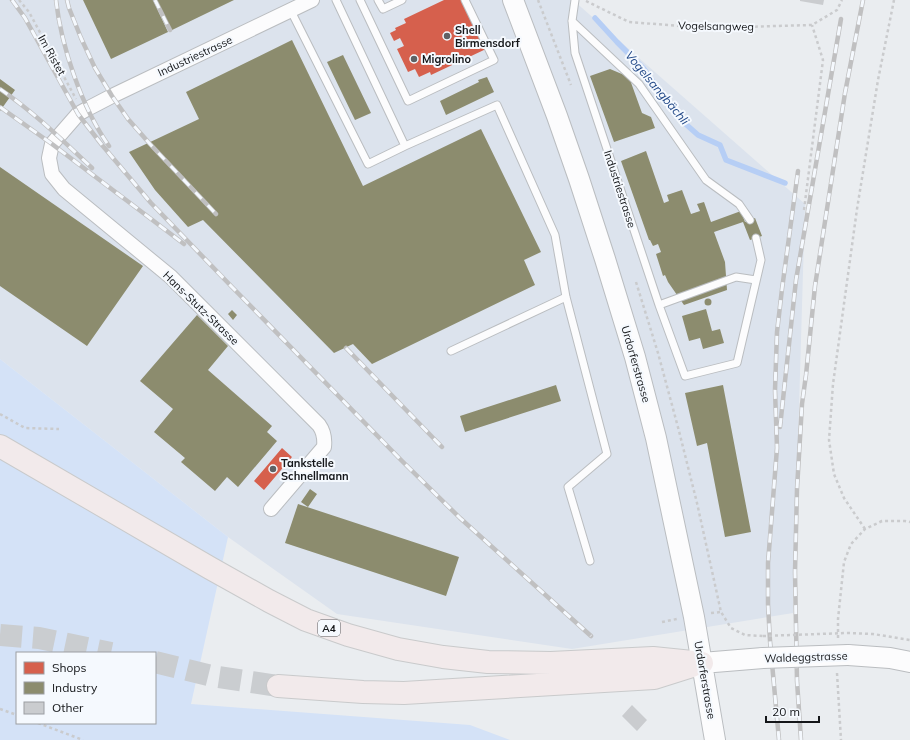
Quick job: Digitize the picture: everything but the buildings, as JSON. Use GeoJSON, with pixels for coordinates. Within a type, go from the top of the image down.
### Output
{"type":"FeatureCollection","features":[{"type":"Feature","properties":{"kind":"highway","name":"A4"},"geometry":{"type":"LineString","coordinates":[[0,446],[256,594],[306,620],[348,635],[398,648],[443,657],[488,662],[551,663],[653,658],[702,663]]}},
{"type":"Feature","properties":{"kind":"highway"},"geometry":{"type":"LineString","coordinates":[[278,686],[349,692],[404,693],[654,678],[702,663]]}},
{"type":"Feature","properties":{"kind":"main road","name":"Urdorferstrasse"},"geometry":{"type":"LineString","coordinates":[[513,0],[579,179],[605,259],[634,357],[656,438],[694,617],[715,740]]}},
{"type":"Feature","properties":{"kind":"main road","name":"Waldeggstrasse"},"geometry":{"type":"LineString","coordinates":[[702,663],[763,658],[841,655],[890,658],[910,662]]}},
{"type":"Feature","properties":{"kind":"street","name":"Industriestrasse"},"geometry":{"type":"LineString","coordinates":[[81,113],[112,96],[312,0]]}},
{"type":"Feature","properties":{"kind":"street","name":"Hans-Stutz-Strasse"},"geometry":{"type":"LineString","coordinates":[[81,113],[52,144],[49,158],[52,174],[64,189],[171,277],[319,425],[324,432],[324,447],[271,509]]}},
{"type":"Feature","properties":{"kind":"lane"},"geometry":{"type":"LineString","coordinates":[[336,0],[405,146]]}},
{"type":"Feature","properties":{"kind":"lane"},"geometry":{"type":"LineString","coordinates":[[360,0],[408,101],[494,60],[465,0]]}},
{"type":"Feature","properties":{"kind":"lane"},"geometry":{"type":"LineString","coordinates":[[378,0],[383,9],[402,0]]}},
{"type":"Feature","properties":{"kind":"lane","name":"Industriestrasse"},"geometry":{"type":"LineString","coordinates":[[576,0],[572,22],[575,53],[659,305],[685,376],[737,363],[756,280]]}},
{"type":"Feature","properties":{"kind":"lane"},"geometry":{"type":"LineString","coordinates":[[291,10],[368,164],[497,105],[555,235],[566,297],[607,454],[568,487],[590,561]]}},
{"type":"Feature","properties":{"kind":"lane"},"geometry":{"type":"LineString","coordinates":[[572,22],[639,84],[706,180],[739,204],[750,220]]}},
{"type":"Feature","properties":{"kind":"lane"},"geometry":{"type":"LineString","coordinates":[[659,305],[736,277],[756,280],[761,260],[756,238]]}},
{"type":"Feature","properties":{"kind":"lane"},"geometry":{"type":"LineString","coordinates":[[451,351],[566,297]]}},
{"type":"Feature","properties":{"kind":"path","name":"Im Ristet"},"geometry":{"type":"LineString","coordinates":[[19,0],[28,12],[81,113]]}},
{"type":"Feature","properties":{"kind":"path","name":"Vogelsangweg"},"geometry":{"type":"LineString","coordinates":[[584,0],[629,22],[706,28],[812,25],[837,10],[842,0]]}},
{"type":"Feature","properties":{"kind":"path"},"geometry":{"type":"LineString","coordinates":[[865,529],[844,498],[834,474],[829,440],[833,384],[856,209],[878,80],[894,0]]}},
{"type":"Feature","properties":{"kind":"path"},"geometry":{"type":"LineString","coordinates":[[804,210],[823,60],[812,25]]}},
{"type":"Feature","properties":{"kind":"path"},"geometry":{"type":"LineString","coordinates":[[0,414],[24,428],[59,429]]}},
{"type":"Feature","properties":{"kind":"path"},"geometry":{"type":"LineString","coordinates":[[841,740],[841,655],[838,619],[844,562],[851,544],[865,529],[882,521],[910,522]]}},
{"type":"Feature","properties":{"kind":"path","name":"Waldeggstrasse"},"geometry":{"type":"LineString","coordinates":[[731,628],[744,635],[763,636],[848,633],[873,634],[910,640]]}},
{"type":"Feature","properties":{"kind":"path"},"geometry":{"type":"LineString","coordinates":[[0,709],[16,715]]}},
{"type":"Feature","properties":{"kind":"path"},"geometry":{"type":"LineString","coordinates":[[41,724],[83,740]]}},
{"type":"Feature","properties":{"kind":"shaded area"},"geometry":{"type":"Polygon","coordinates":[[[0,0],[573,0],[805,204],[793,613],[572,649],[337,614],[228,537],[0,359],[0,0]]]}},
{"type":"Feature","properties":{"kind":"shaded area"},"geometry":{"type":"Polygon","coordinates":[[[0,359],[228,537],[191,704],[470,725],[510,740],[0,740],[0,359]]]}},
{"type":"Feature","properties":{"kind":"waterway","name":"Vogelsangbächli"},"geometry":{"type":"LineString","coordinates":[[595,18],[644,69],[680,119],[698,135],[720,145],[726,160],[785,183]]}},
{"type":"Feature","properties":{"kind":"tunnel"},"geometry":{"type":"LineString","coordinates":[[0,635],[39,638],[106,652]]}},
{"type":"Feature","properties":{"kind":"tunnel"},"geometry":{"type":"LineString","coordinates":[[156,662],[212,676],[278,686]]}},
{"type":"Feature","properties":{"kind":"railway"},"geometry":{"type":"LineString","coordinates":[[12,0],[25,18],[78,114],[151,203],[402,461],[460,518],[591,636]]}},
{"type":"Feature","properties":{"kind":"railway"},"geometry":{"type":"LineString","coordinates":[[56,0],[63,37],[74,76],[90,114],[109,146]]}},
{"type":"Feature","properties":{"kind":"railway"},"geometry":{"type":"LineString","coordinates":[[67,0],[81,38],[95,68],[128,119],[216,214]]}},
{"type":"Feature","properties":{"kind":"railway"},"geometry":{"type":"LineString","coordinates":[[155,0],[170,30]]}},
{"type":"Feature","properties":{"kind":"railway"},"geometry":{"type":"LineString","coordinates":[[801,740],[797,681],[795,572],[797,489],[802,404],[815,286],[845,93],[863,0]]}},
{"type":"Feature","properties":{"kind":"railway"},"geometry":{"type":"LineString","coordinates":[[780,427],[796,280],[841,19]]}},
{"type":"Feature","properties":{"kind":"railway"},"geometry":{"type":"LineString","coordinates":[[0,89],[36,117],[92,168]]}},
{"type":"Feature","properties":{"kind":"railway"},"geometry":{"type":"LineString","coordinates":[[0,107],[52,144],[184,244]]}},
{"type":"Feature","properties":{"kind":"railway"},"geometry":{"type":"LineString","coordinates":[[779,740],[770,641],[768,563],[777,448],[775,390],[777,332],[798,171]]}},
{"type":"Feature","properties":{"kind":"railway"},"geometry":{"type":"LineString","coordinates":[[346,348],[442,447]]}},
{"type":"Feature","properties":{"kind":"place","name":"Shell Birmensdorf"},"geometry":{"type":"Point","coordinates":[447,36]}},
{"type":"Feature","properties":{"kind":"place","name":"Migrolino"},"geometry":{"type":"Point","coordinates":[414,59]}},
{"type":"Feature","properties":{"kind":"place","name":"Tankstelle Schnellmann"},"geometry":{"type":"Point","coordinates":[273,469]}}]}
